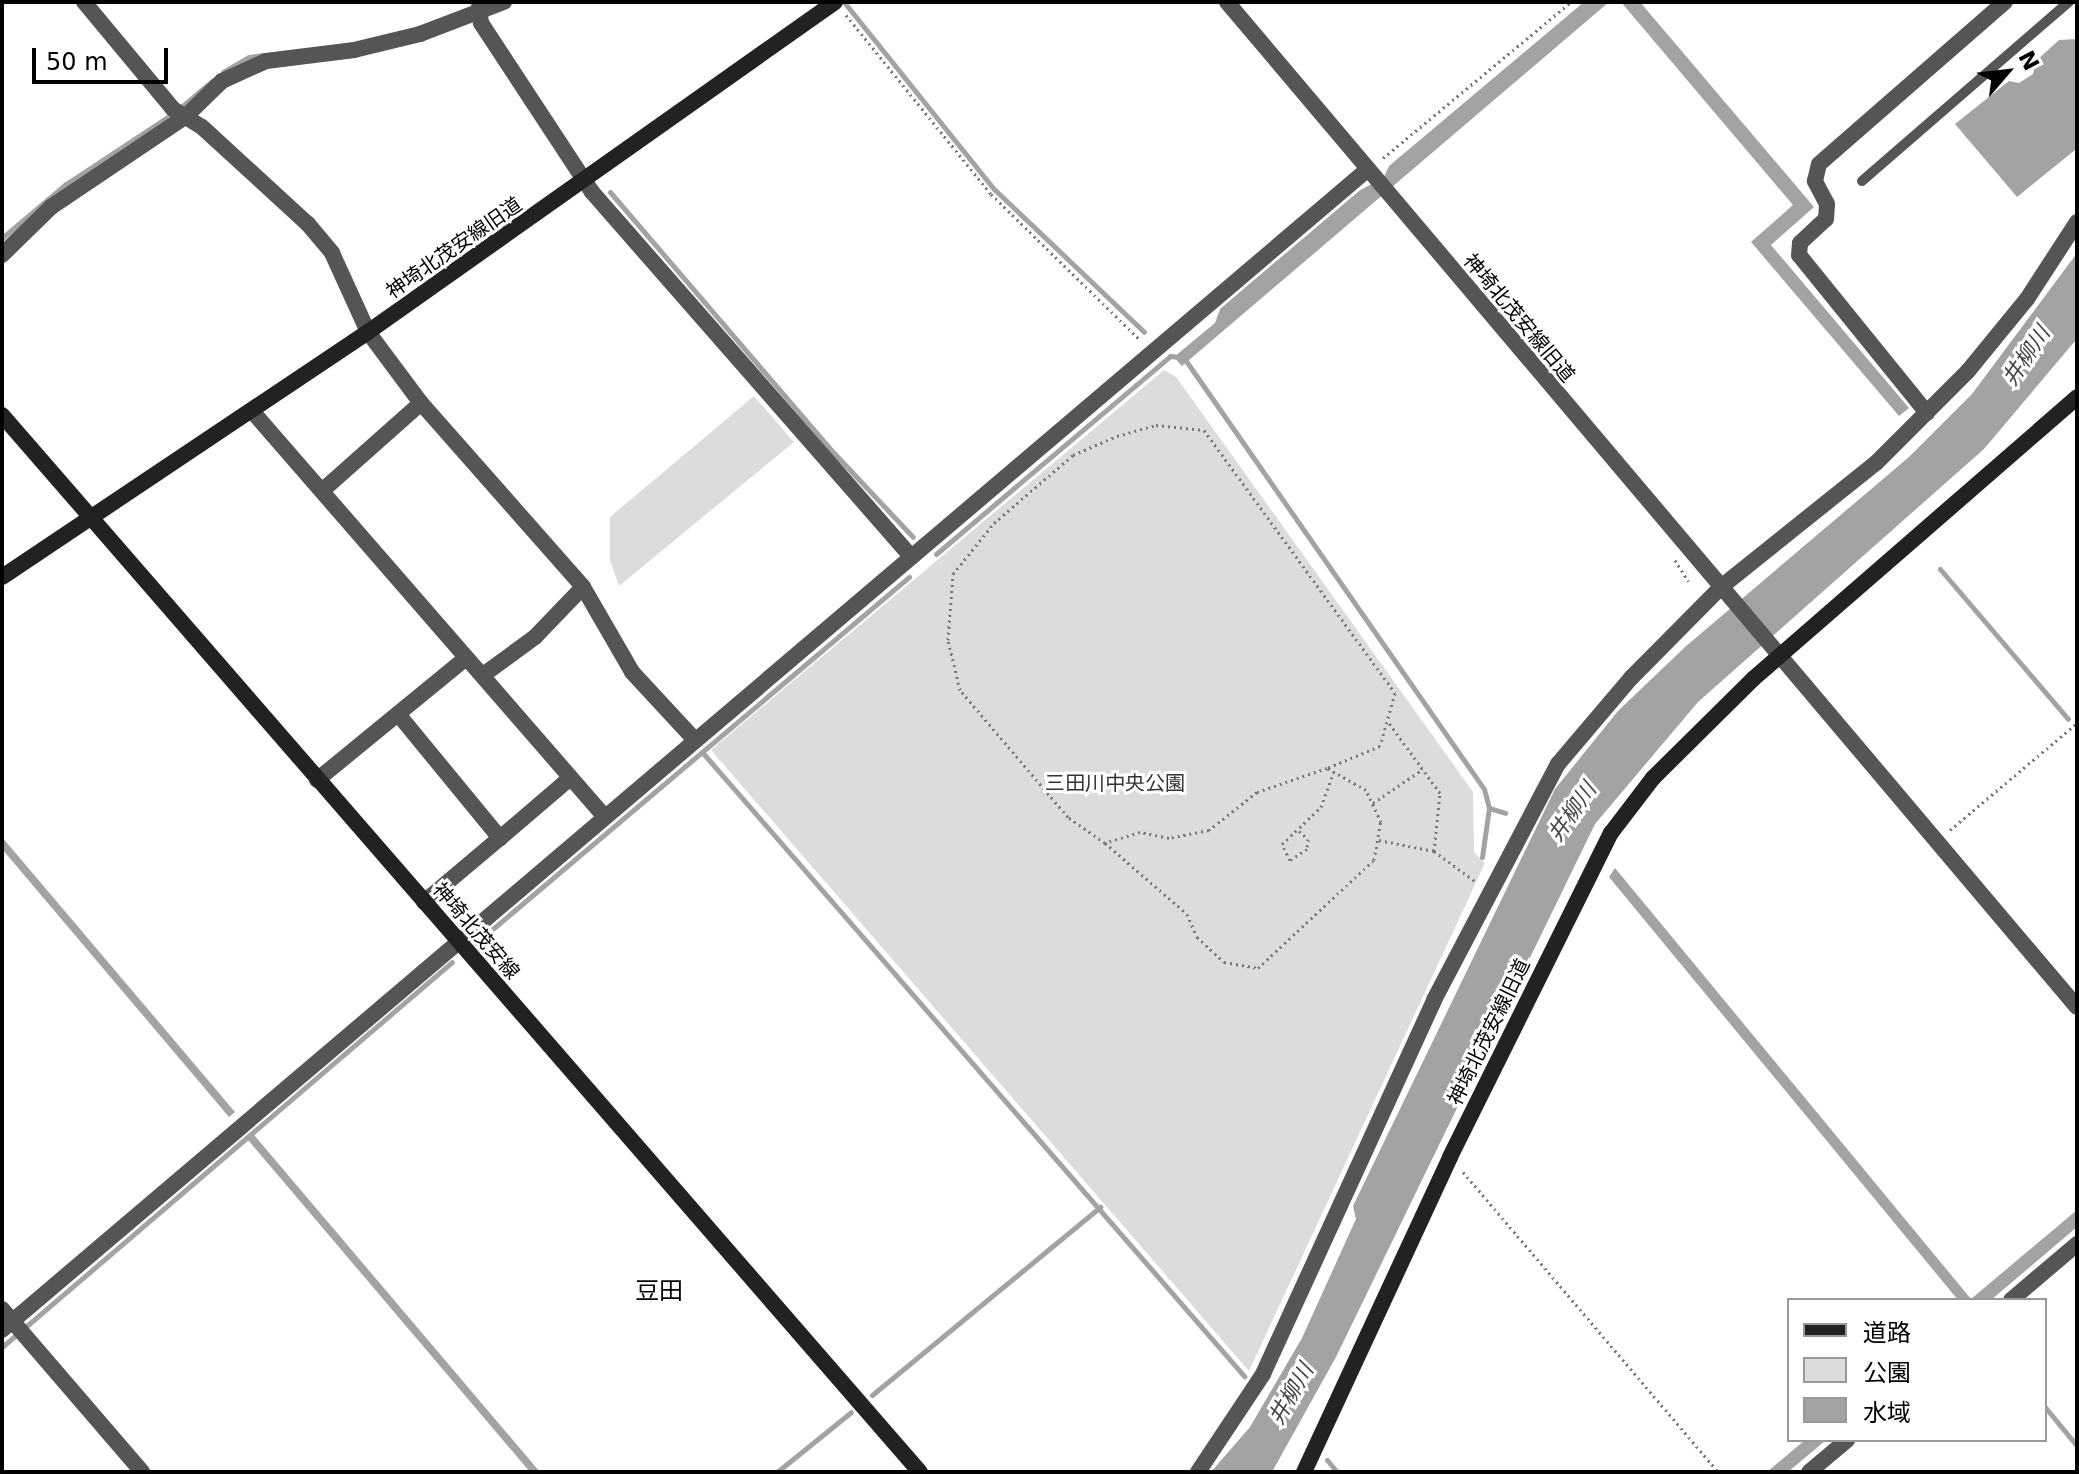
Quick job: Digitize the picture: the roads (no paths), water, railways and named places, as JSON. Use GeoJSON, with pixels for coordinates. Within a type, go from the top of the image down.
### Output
{"type":"FeatureCollection","features":[{"type":"Feature","properties":{"kind":"street"},"geometry":{"type":"LineString","coordinates":[[84,2],[179,113],[308,224],[332,253],[368,332],[421,403],[583,587],[632,672],[695,740]]}},
{"type":"Feature","properties":{"kind":"street"},"geometry":{"type":"LineString","coordinates":[[2,255],[51,207],[222,81],[266,61],[354,50],[479,7],[504,2]]}},
{"type":"Feature","properties":{"kind":"street","name":"神埼北茂安線旧道"},"geometry":{"type":"LineString","coordinates":[[2,577],[368,332],[835,2]]}},
{"type":"Feature","properties":{"kind":"street","name":"神埼北茂安線旧道"},"geometry":{"type":"LineString","coordinates":[[1227,2],[1777,653]]}},
{"type":"Feature","properties":{"kind":"street"},"geometry":{"type":"LineString","coordinates":[[1927,413],[1799,255],[1800,243],[1826,219],[1827,204],[1815,181],[1819,164],[2005,2]]}},
{"type":"Feature","properties":{"kind":"street"},"geometry":{"type":"LineString","coordinates":[[479,7],[512,74],[585,181],[911,557]]}},
{"type":"Feature","properties":{"kind":"street"},"geometry":{"type":"LineString","coordinates":[[142,1472],[27,1335],[5,1320],[1152,352],[1376,180]]}},
{"type":"Feature","properties":{"kind":"street"},"geometry":{"type":"LineString","coordinates":[[1198,1472],[1263,1374],[1489,891],[1558,764],[1631,678],[1725,592],[1876,463],[1927,413],[2027,299],[2077,222]]}},
{"type":"Feature","properties":{"kind":"street","name":"神埼北茂安線旧道"},"geometry":{"type":"LineString","coordinates":[[1304,1472],[1450,1157],[1611,833],[1653,778],[1777,653],[2077,397]]}},
{"type":"Feature","properties":{"kind":"street"},"geometry":{"type":"LineString","coordinates":[[323,490],[421,403]]}},
{"type":"Feature","properties":{"kind":"street"},"geometry":{"type":"LineString","coordinates":[[252,411],[604,816]]}},
{"type":"Feature","properties":{"kind":"street","name":"神埼北茂安線"},"geometry":{"type":"LineString","coordinates":[[2,415],[920,1472]]}},
{"type":"Feature","properties":{"kind":"street"},"geometry":{"type":"LineString","coordinates":[[483,675],[535,637],[583,587]]}},
{"type":"Feature","properties":{"kind":"street"},"geometry":{"type":"LineString","coordinates":[[1777,653],[1934,842],[2077,1007]]}},
{"type":"Feature","properties":{"kind":"street"},"geometry":{"type":"LineString","coordinates":[[317,780],[465,659]]}},
{"type":"Feature","properties":{"kind":"street"},"geometry":{"type":"LineString","coordinates":[[398,714],[500,838]]}},
{"type":"Feature","properties":{"kind":"street"},"geometry":{"type":"LineString","coordinates":[[424,902],[569,779]]}},
{"type":"Feature","properties":{"kind":"street"},"geometry":{"type":"LineString","coordinates":[[2013,1298],[2077,1244]]}},
{"type":"Feature","properties":{"kind":"street"},"geometry":{"type":"LineString","coordinates":[[1809,1472],[1845,1442]]}},
{"type":"Feature","properties":{"kind":"lane"},"geometry":{"type":"LineString","coordinates":[[1862,181],[2069,2]]}},
{"type":"Feature","properties":{"kind":"water"},"geometry":{"type":"Polygon","coordinates":[[[1584,2],[1609,2],[1182,366],[1174,357],[1215,323],[1220,309],[1359,191],[1384,177],[1389,166],[1584,2]]]}},
{"type":"Feature","properties":{"kind":"water"},"geometry":{"type":"Polygon","coordinates":[[[1621,2],[1640,2],[1814,207],[1771,245],[1909,408],[1899,416],[1751,242],[1793,205],[1621,2]]]}},
{"type":"Feature","properties":{"kind":"water"},"geometry":{"type":"Polygon","coordinates":[[[2077,39],[2075,150],[2017,197],[1955,124],[2009,81],[2019,83],[2033,74],[2036,61],[2059,40],[2077,39]]]}},
{"type":"Feature","properties":{"kind":"water","name":"井柳川"},"geometry":{"type":"Polygon","coordinates":[[[2077,253],[2075,341],[1984,449],[1698,702],[1595,824],[1336,1357],[1272,1472],[1211,1472],[1250,1427],[1302,1338],[1356,1219],[1353,1206],[1555,789],[1618,711],[1685,647],[1909,457],[1972,394],[2077,253]]]}},
{"type":"Feature","properties":{"kind":"water"},"geometry":{"type":"Polygon","coordinates":[[[2,837],[235,1112],[229,1117],[2,849],[2,837]]]}},
{"type":"Feature","properties":{"kind":"water"},"geometry":{"type":"Polygon","coordinates":[[[1615,868],[1970,1298],[1956,1298],[1609,877],[1615,868]]]}},
{"type":"Feature","properties":{"kind":"water"},"geometry":{"type":"Polygon","coordinates":[[[254,1135],[540,1472],[530,1472],[248,1140],[254,1135]]]}},
{"type":"Feature","properties":{"kind":"water"},"geometry":{"type":"Polygon","coordinates":[[[2077,1210],[2077,1227],[1993,1298],[1972,1298],[2077,1210]]]}},
{"type":"Feature","properties":{"kind":"water"},"geometry":{"type":"Polygon","coordinates":[[[1803,1442],[1824,1442],[1788,1472],[1767,1472],[1803,1442]]]}},
{"type":"Feature","properties":{"kind":"waterway"},"geometry":{"type":"LineString","coordinates":[[844,2],[994,189],[1144,332]]}},
{"type":"Feature","properties":{"kind":"waterway"},"geometry":{"type":"LineString","coordinates":[[223,72],[249,57],[264,55]]}},
{"type":"Feature","properties":{"kind":"waterway"},"geometry":{"type":"LineString","coordinates":[[180,108],[212,81]]}},
{"type":"Feature","properties":{"kind":"waterway"},"geometry":{"type":"LineString","coordinates":[[2,238],[66,184],[172,114]]}},
{"type":"Feature","properties":{"kind":"waterway"},"geometry":{"type":"LineString","coordinates":[[610,192],[834,453],[913,537]]}},
{"type":"Feature","properties":{"kind":"waterway"},"geometry":{"type":"LineString","coordinates":[[936,554],[1170,356],[1179,357]]}},
{"type":"Feature","properties":{"kind":"waterway"},"geometry":{"type":"LineString","coordinates":[[1184,358],[1484,789],[1489,808],[1505,813]]}},
{"type":"Feature","properties":{"kind":"waterway"},"geometry":{"type":"LineString","coordinates":[[1940,569],[2068,719]]}},
{"type":"Feature","properties":{"kind":"waterway"},"geometry":{"type":"LineString","coordinates":[[476,943],[909,577]]}},
{"type":"Feature","properties":{"kind":"waterway"},"geometry":{"type":"LineString","coordinates":[[702,752],[1244,1376]]}},
{"type":"Feature","properties":{"kind":"waterway"},"geometry":{"type":"LineString","coordinates":[[1482,857],[1489,808]]}},
{"type":"Feature","properties":{"kind":"waterway"},"geometry":{"type":"LineString","coordinates":[[2,1347],[452,962]]}},
{"type":"Feature","properties":{"kind":"waterway"},"geometry":{"type":"LineString","coordinates":[[872,1395],[1100,1207]]}},
{"type":"Feature","properties":{"kind":"waterway"},"geometry":{"type":"LineString","coordinates":[[2047,1409],[2077,1446]]}},
{"type":"Feature","properties":{"kind":"waterway"},"geometry":{"type":"LineString","coordinates":[[777,1472],[851,1412]]}},
{"type":"Feature","properties":{"kind":"waterway"},"geometry":{"type":"LineString","coordinates":[[1327,1460],[1337,1472]]}},
{"type":"Feature","properties":{"kind":"district","name":"豆田"},"geometry":{"type":"Point","coordinates":[659,1292]}},
{"type":"Feature","properties":{"kind":"park label","name":"三田川中央公園"},"geometry":{"type":"Point","coordinates":[1115,783]}}]}
